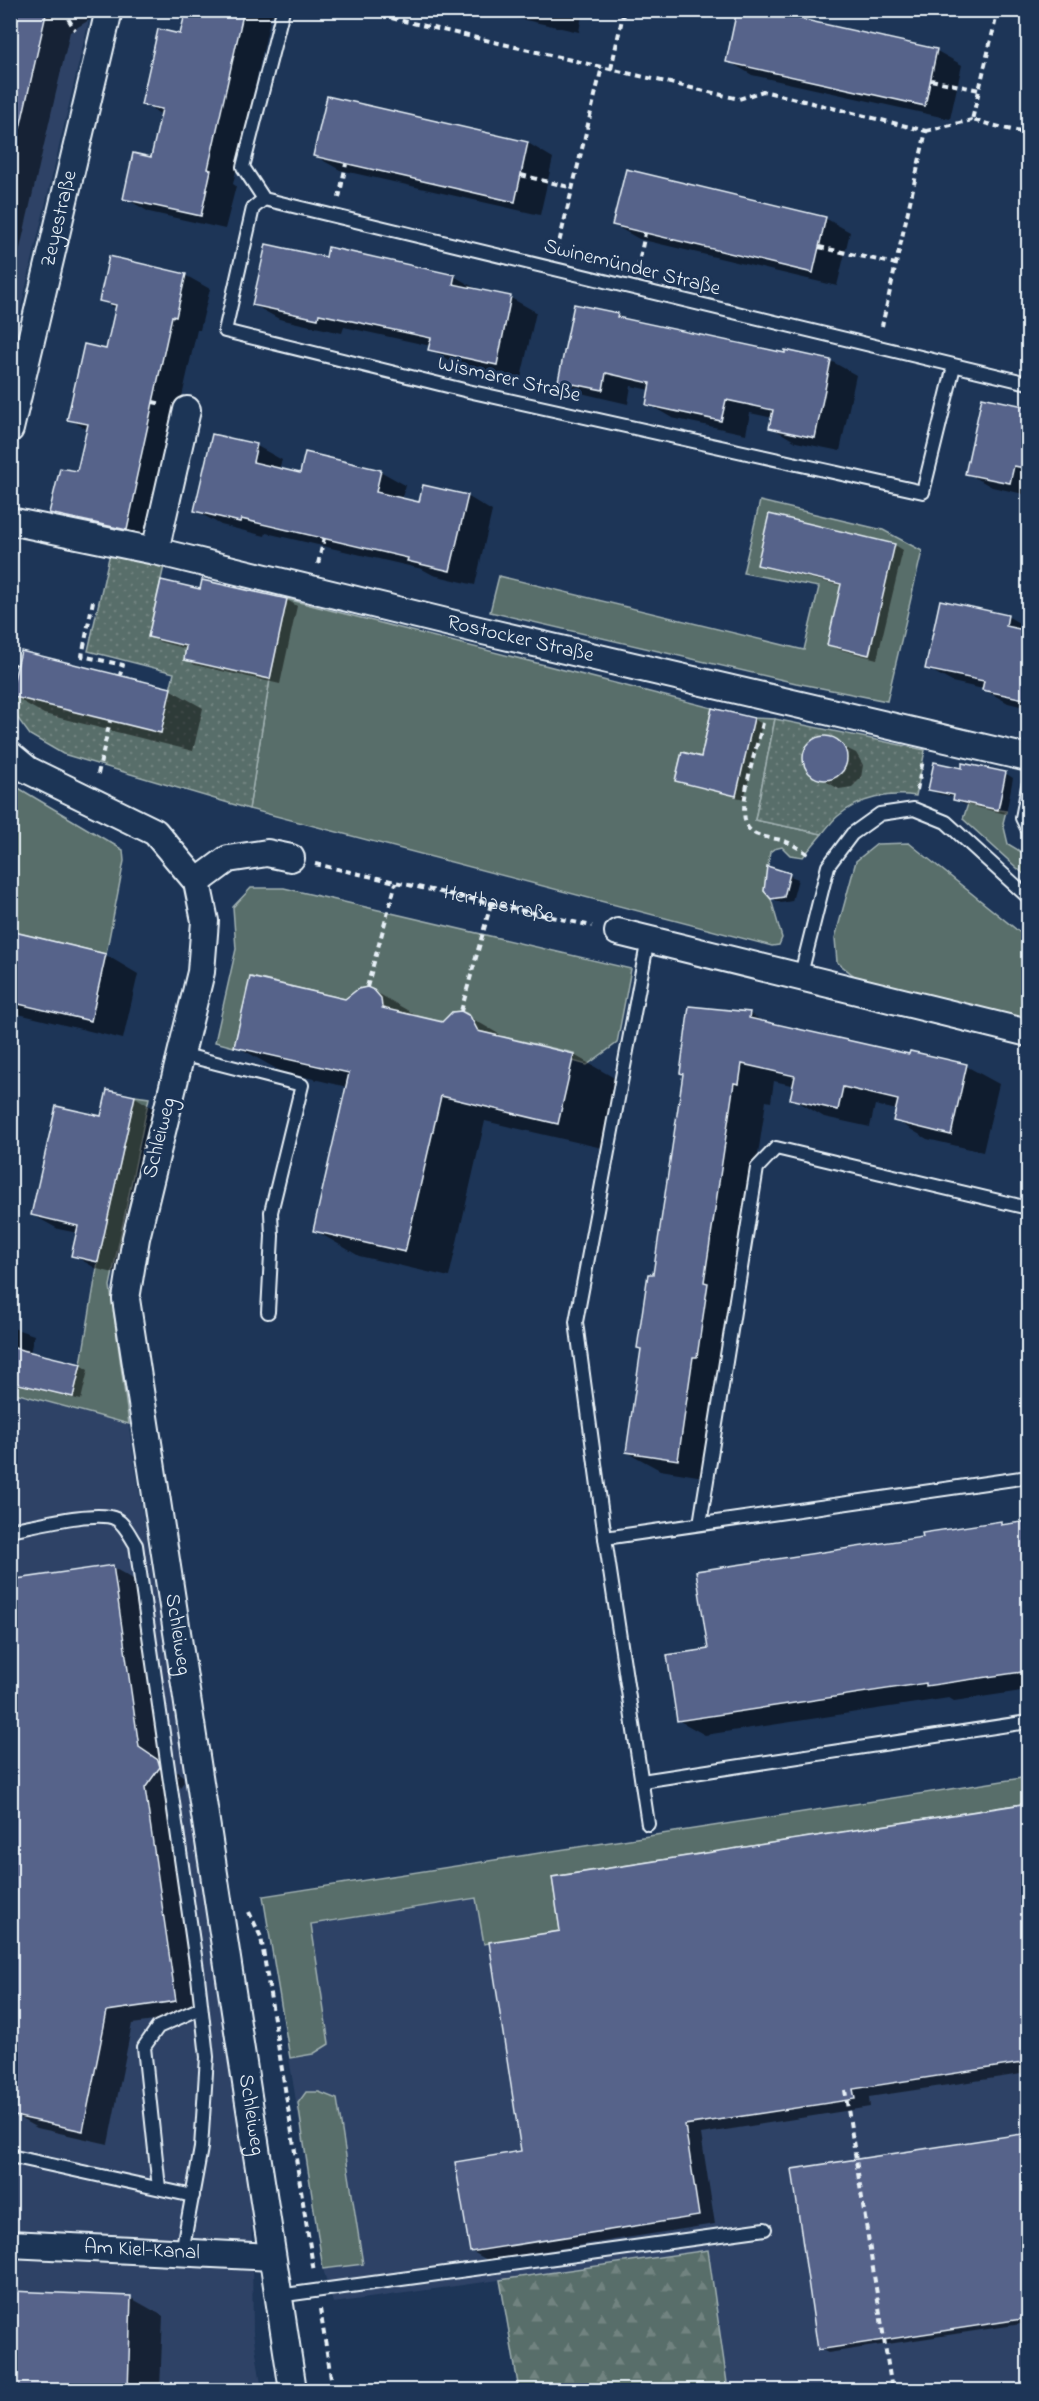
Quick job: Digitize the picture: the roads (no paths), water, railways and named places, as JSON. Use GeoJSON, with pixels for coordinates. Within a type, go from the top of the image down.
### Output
{"type":"FeatureCollection","features":[{"type":"Feature","properties":{"kind":"street","name":"Zeyestraße"},"geometry":{"type":"LineString","coordinates":[[10,429],[109,10]]}},
{"type":"Feature","properties":{"kind":"street"},"geometry":{"type":"LineString","coordinates":[[155,551],[187,410]]}},
{"type":"Feature","properties":{"kind":"street","name":"Rostocker Straße"},"geometry":{"type":"LineString","coordinates":[[10,521],[155,551],[479,630],[1029,758]]}},
{"type":"Feature","properties":{"kind":"street"},"geometry":{"type":"LineString","coordinates":[[10,755],[28,770],[155,832],[197,882],[228,859],[267,853],[291,858]]}},
{"type":"Feature","properties":{"kind":"street","name":"Schleiweg"},"geometry":{"type":"LineString","coordinates":[[197,882],[205,921],[201,972],[136,1238],[126,1299],[293,2391]]}},
{"type":"Feature","properties":{"kind":"street"},"geometry":{"type":"LineString","coordinates":[[618,932],[1029,1033]]}},
{"type":"Feature","properties":{"kind":"street","name":"Am Kiel-Kanal"},"geometry":{"type":"LineString","coordinates":[[10,2244],[272,2257]]}},
{"type":"Feature","properties":{"kind":"lane"},"geometry":{"type":"LineString","coordinates":[[264,199],[243,167],[283,10]]}},
{"type":"Feature","properties":{"kind":"lane","name":"Swinemünder Straße"},"geometry":{"type":"LineString","coordinates":[[264,199],[1029,383]]}},
{"type":"Feature","properties":{"kind":"lane","name":"Wismarer Straße"},"geometry":{"type":"LineString","coordinates":[[264,199],[253,208],[225,332],[468,391],[923,492],[954,366]]}},
{"type":"Feature","properties":{"kind":"lane"},"geometry":{"type":"LineString","coordinates":[[1029,786],[1022,818],[1029,830]]}},
{"type":"Feature","properties":{"kind":"lane"},"geometry":{"type":"LineString","coordinates":[[800,978],[828,866],[852,834],[880,814],[914,809],[946,822],[1029,897]]}},
{"type":"Feature","properties":{"kind":"lane"},"geometry":{"type":"LineString","coordinates":[[648,939],[576,1322],[605,1538],[648,1824]]}},
{"type":"Feature","properties":{"kind":"lane"},"geometry":{"type":"LineString","coordinates":[[181,1054],[302,1085],[271,1212],[268,1312]]}},
{"type":"Feature","properties":{"kind":"lane"},"geometry":{"type":"LineString","coordinates":[[700,1524],[757,1168],[776,1148],[1029,1208]]}},
{"type":"Feature","properties":{"kind":"lane"},"geometry":{"type":"LineString","coordinates":[[605,1538],[1029,1477]]}},
{"type":"Feature","properties":{"kind":"lane"},"geometry":{"type":"LineString","coordinates":[[10,1530],[95,1515],[115,1518],[125,1527],[136,1545],[198,1977],[207,2057],[201,2148],[182,2252]]}},
{"type":"Feature","properties":{"kind":"lane"},"geometry":{"type":"LineString","coordinates":[[642,1781],[1029,1722]]}},
{"type":"Feature","properties":{"kind":"lane"},"geometry":{"type":"LineString","coordinates":[[159,2188],[144,2047],[158,2027],[201,2008]]}},
{"type":"Feature","properties":{"kind":"lane"},"geometry":{"type":"LineString","coordinates":[[10,2156],[193,2196]]}},
{"type":"Feature","properties":{"kind":"lane"},"geometry":{"type":"LineString","coordinates":[[278,2296],[765,2229]]}}]}
